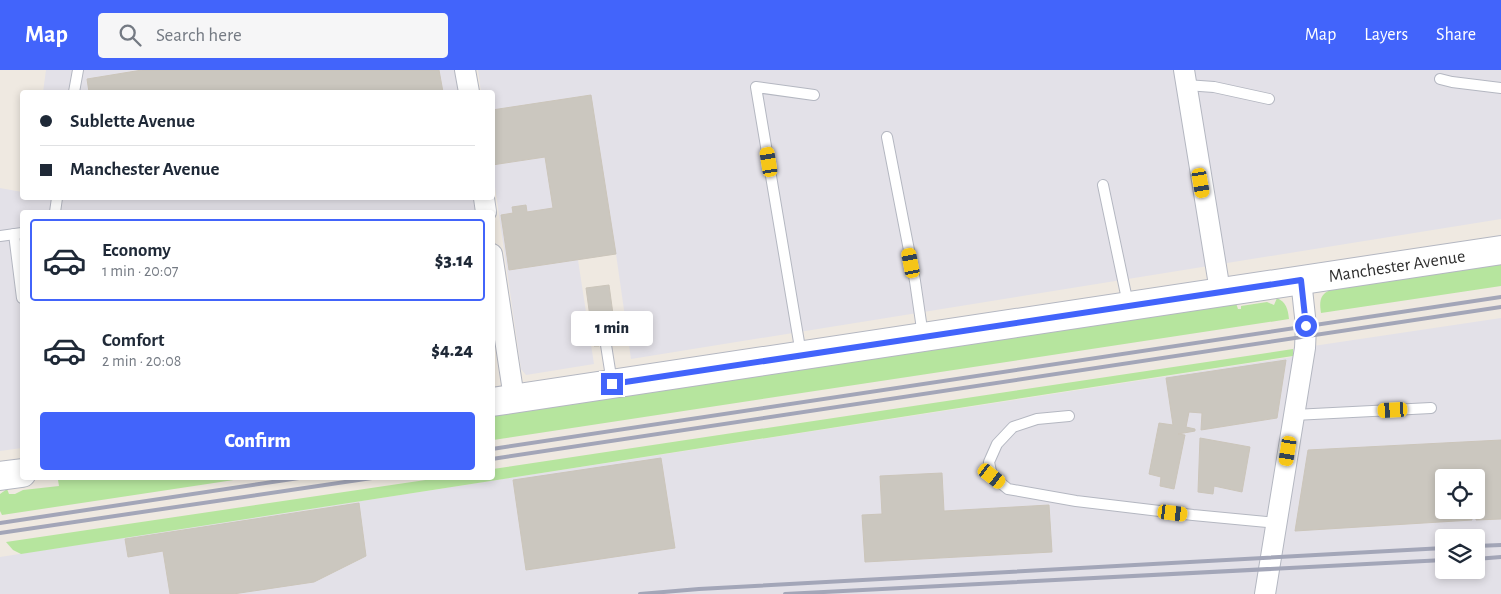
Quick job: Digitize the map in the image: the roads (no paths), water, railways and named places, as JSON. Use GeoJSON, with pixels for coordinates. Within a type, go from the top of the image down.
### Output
{"type":"FeatureCollection","features":[{"type":"Feature","properties":{"kind":"main road","name":"Manchester Avenue"},"geometry":{"type":"LineString","coordinates":[[503,400],[1501,250]]}},
{"type":"Feature","properties":{"kind":"main road"},"geometry":{"type":"LineString","coordinates":[[0,476],[20,473]]}},
{"type":"Feature","properties":{"kind":"street"},"geometry":{"type":"LineString","coordinates":[[465,70],[469,90]]}},
{"type":"Feature","properties":{"kind":"street"},"geometry":{"type":"LineString","coordinates":[[1185,77],[1220,291]]}},
{"type":"Feature","properties":{"kind":"street"},"geometry":{"type":"LineString","coordinates":[[1265,594],[1306,337],[1301,280]]}},
{"type":"Feature","properties":{"kind":"street"},"geometry":{"type":"LineString","coordinates":[[495,294],[503,400]]}},
{"type":"Feature","properties":{"kind":"lane"},"geometry":{"type":"LineString","coordinates":[[74,90],[78,70]]}},
{"type":"Feature","properties":{"kind":"lane"},"geometry":{"type":"LineString","coordinates":[[1185,77],[1214,88],[1269,99]]}},
{"type":"Feature","properties":{"kind":"lane"},"geometry":{"type":"LineString","coordinates":[[1440,79],[1501,88]]}},
{"type":"Feature","properties":{"kind":"lane"},"geometry":{"type":"LineString","coordinates":[[801,355],[756,87],[814,95]]}},
{"type":"Feature","properties":{"kind":"lane"},"geometry":{"type":"LineString","coordinates":[[887,137],[915,281],[923,337]]}},
{"type":"Feature","properties":{"kind":"lane"},"geometry":{"type":"LineString","coordinates":[[1103,185],[1128,305]]}},
{"type":"Feature","properties":{"kind":"lane"},"geometry":{"type":"LineString","coordinates":[[0,236],[18,234],[20,266]]}},
{"type":"Feature","properties":{"kind":"lane"},"geometry":{"type":"LineString","coordinates":[[606,345],[612,384]]}},
{"type":"Feature","properties":{"kind":"lane"},"geometry":{"type":"LineString","coordinates":[[1294,415],[1432,408]]}},
{"type":"Feature","properties":{"kind":"lane"},"geometry":{"type":"LineString","coordinates":[[1069,416],[1037,419],[1013,428],[997,444],[989,462],[992,476],[1008,489],[1076,501],[1276,523]]}},
{"type":"Feature","properties":{"kind":"railway"},"geometry":{"type":"LineString","coordinates":[[495,449],[1501,297]]}},
{"type":"Feature","properties":{"kind":"railway"},"geometry":{"type":"LineString","coordinates":[[495,459],[1501,307]]}},
{"type":"Feature","properties":{"kind":"railway"},"geometry":{"type":"LineString","coordinates":[[0,523],[286,480]]}},
{"type":"Feature","properties":{"kind":"railway"},"geometry":{"type":"LineString","coordinates":[[0,533],[358,480]]}},
{"type":"Feature","properties":{"kind":"railway"},"geometry":{"type":"LineString","coordinates":[[1485,546],[1501,545]]}},
{"type":"Feature","properties":{"kind":"railway"},"geometry":{"type":"LineString","coordinates":[[640,594],[699,589],[1435,548]]}},
{"type":"Feature","properties":{"kind":"railway"},"geometry":{"type":"LineString","coordinates":[[1485,558],[1501,557]]}},
{"type":"Feature","properties":{"kind":"railway"},"geometry":{"type":"LineString","coordinates":[[785,594],[1435,560]]}}]}
